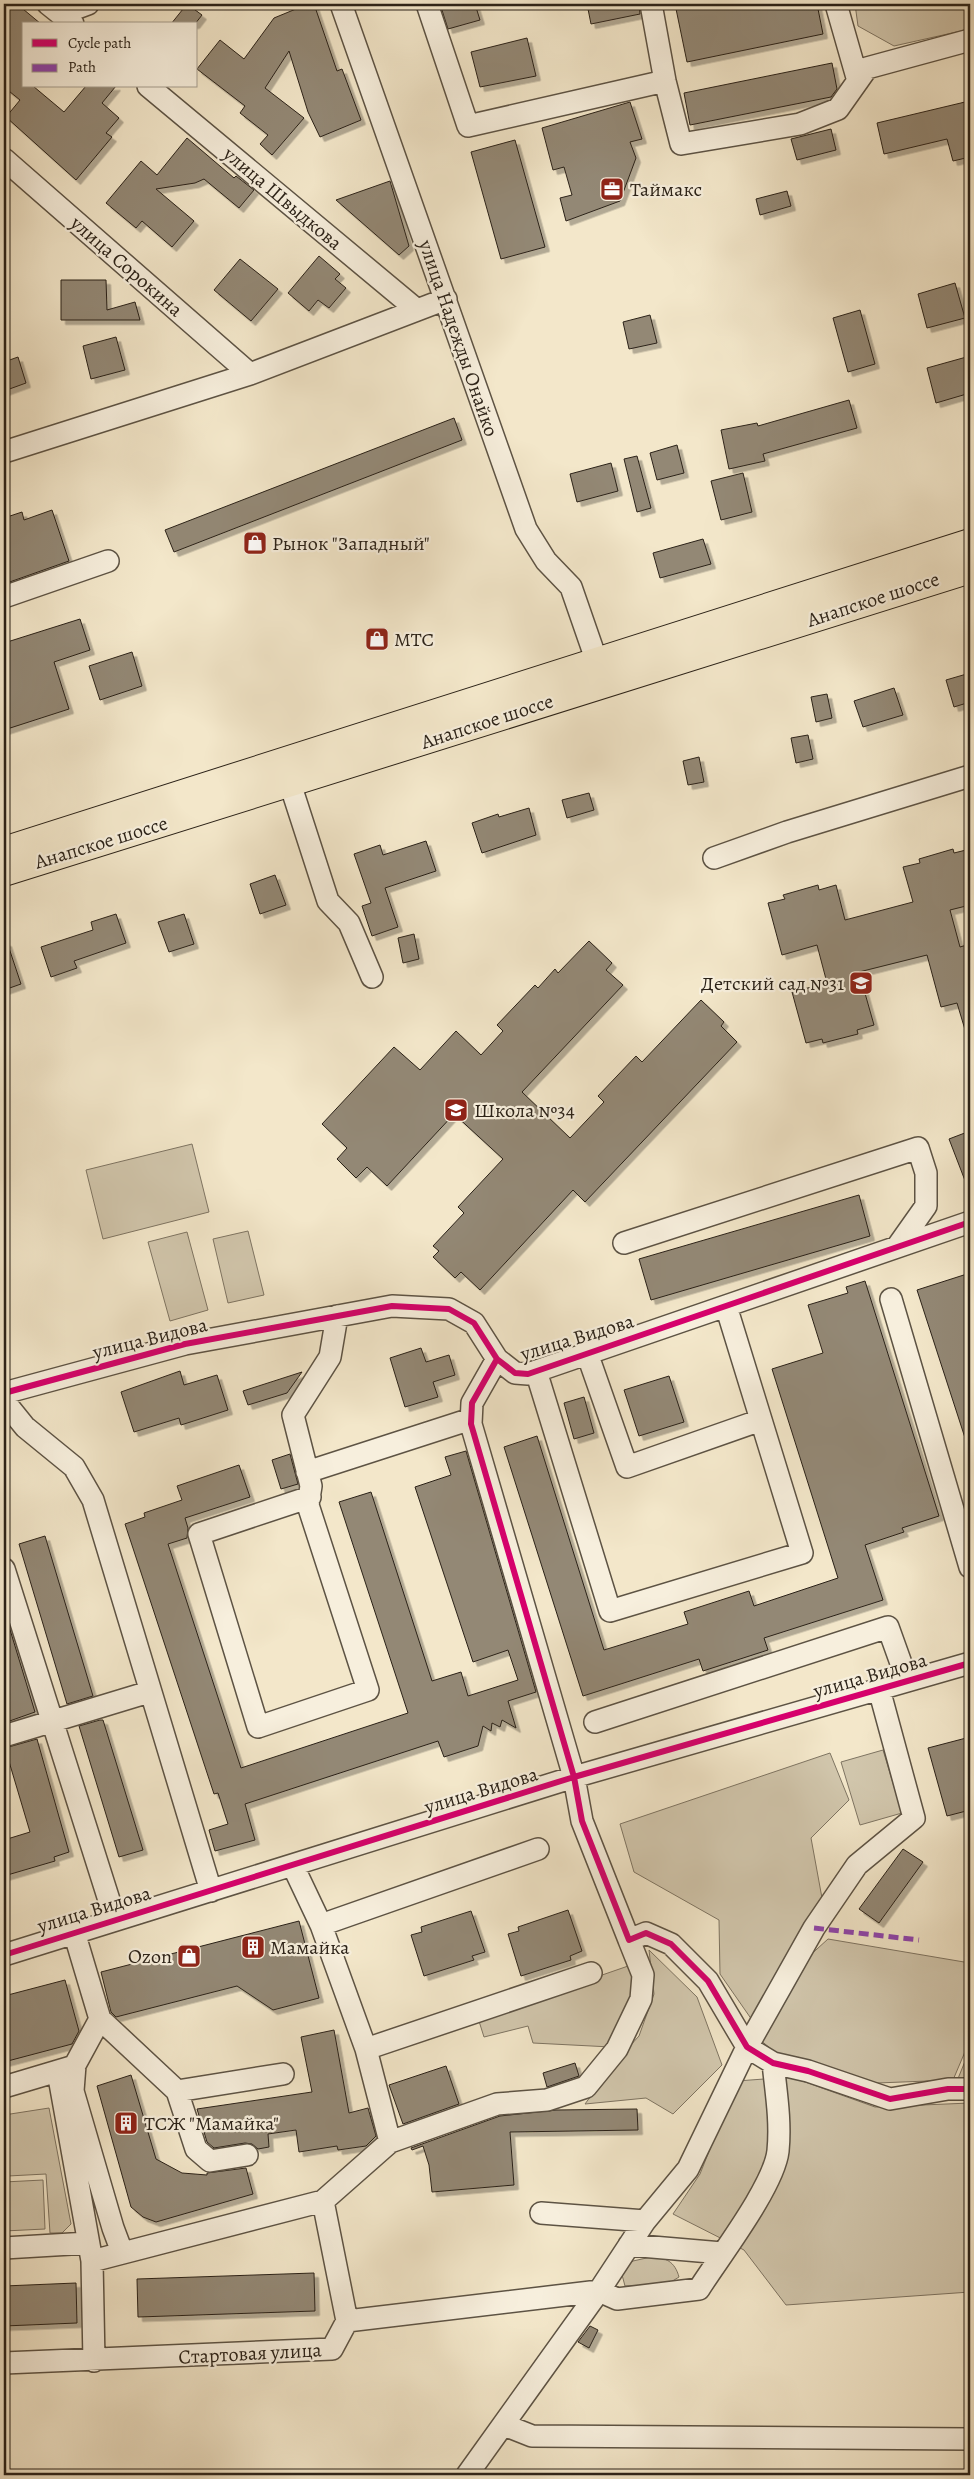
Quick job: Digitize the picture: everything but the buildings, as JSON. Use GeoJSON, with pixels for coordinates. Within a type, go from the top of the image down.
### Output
{"type":"FeatureCollection","features":[{"type":"Feature","properties":{"kind":"highway","name":"Анапское шоссе"},"geometry":{"type":"LineString","coordinates":[[4,872],[597,662],[970,543]]}},
{"type":"Feature","properties":{"kind":"highway","name":"Анапское шоссе"},"geometry":{"type":"LineString","coordinates":[[287,772],[970,568]]}},
{"type":"Feature","properties":{"kind":"highway"},"geometry":{"type":"LineString","coordinates":[[4,851],[287,772]]}},
{"type":"Feature","properties":{"kind":"street"},"geometry":{"type":"LineString","coordinates":[[61,14],[88,4]]}},
{"type":"Feature","properties":{"kind":"street","name":"улица Надежды Онайко"},"geometry":{"type":"LineString","coordinates":[[341,4],[526,529],[546,561],[571,587],[597,662]]}},
{"type":"Feature","properties":{"kind":"street"},"geometry":{"type":"LineString","coordinates":[[427,4],[468,126],[665,81]]}},
{"type":"Feature","properties":{"kind":"street"},"geometry":{"type":"LineString","coordinates":[[651,4],[665,81],[681,144],[800,124],[838,109],[867,68],[970,40]]}},
{"type":"Feature","properties":{"kind":"street"},"geometry":{"type":"LineString","coordinates":[[836,4],[858,80]]}},
{"type":"Feature","properties":{"kind":"street","name":"улица Швыдкова"},"geometry":{"type":"LineString","coordinates":[[150,88],[417,310]]}},
{"type":"Feature","properties":{"kind":"street","name":"улица Сорокина"},"geometry":{"type":"LineString","coordinates":[[4,159],[250,374]]}},
{"type":"Feature","properties":{"kind":"street"},"geometry":{"type":"LineString","coordinates":[[4,452],[250,374],[446,299]]}},
{"type":"Feature","properties":{"kind":"street"},"geometry":{"type":"LineString","coordinates":[[4,597],[108,561]]}},
{"type":"Feature","properties":{"kind":"street"},"geometry":{"type":"LineString","coordinates":[[287,772],[328,901],[350,923],[372,977]]}},
{"type":"Feature","properties":{"kind":"street"},"geometry":{"type":"LineString","coordinates":[[714,858],[788,832],[970,776]]}},
{"type":"Feature","properties":{"kind":"street"},"geometry":{"type":"LineString","coordinates":[[624,1243],[918,1148],[926,1173],[926,1206],[897,1247]]}},
{"type":"Feature","properties":{"kind":"street","name":"улица Видова"},"geometry":{"type":"LineString","coordinates":[[4,1393],[186,1344],[392,1306],[449,1309],[474,1323],[498,1359],[516,1373],[528,1374],[970,1222]]}},
{"type":"Feature","properties":{"kind":"street"},"geometry":{"type":"LineString","coordinates":[[891,1300],[970,1567]]}},
{"type":"Feature","properties":{"kind":"street"},"geometry":{"type":"LineString","coordinates":[[536,1371],[610,1611],[802,1553],[726,1306]]}},
{"type":"Feature","properties":{"kind":"street"},"geometry":{"type":"LineString","coordinates":[[310,1497],[200,1534],[258,1727],[368,1690],[308,1505],[310,1497],[311,1486],[293,1415],[330,1357],[337,1316]]}},
{"type":"Feature","properties":{"kind":"street"},"geometry":{"type":"LineString","coordinates":[[587,1353],[627,1467],[761,1420]]}},
{"type":"Feature","properties":{"kind":"street"},"geometry":{"type":"LineString","coordinates":[[4,2248],[122,2252],[323,2201],[390,2142],[497,2104],[547,2100],[586,2087],[617,2049],[641,1999],[643,1975],[582,1821],[574,1777],[471,1419],[472,1403],[498,1359]]}},
{"type":"Feature","properties":{"kind":"street"},"geometry":{"type":"LineString","coordinates":[[4,1401],[25,1427],[74,1467],[92,1500],[211,1891]]}},
{"type":"Feature","properties":{"kind":"street"},"geometry":{"type":"LineString","coordinates":[[307,1472],[471,1419]]}},
{"type":"Feature","properties":{"kind":"street"},"geometry":{"type":"LineString","coordinates":[[4,1569],[50,1722],[115,1919]]}},
{"type":"Feature","properties":{"kind":"street"},"geometry":{"type":"LineString","coordinates":[[595,1722],[888,1627],[907,1680]]}},
{"type":"Feature","properties":{"kind":"street","name":"улица Видова"},"geometry":{"type":"LineString","coordinates":[[4,1955],[574,1777],[970,1663]]}},
{"type":"Feature","properties":{"kind":"street"},"geometry":{"type":"LineString","coordinates":[[467,2475],[599,2291],[645,2221],[688,2169],[747,2047],[814,1928],[857,1865],[914,1818],[879,1689]]}},
{"type":"Feature","properties":{"kind":"street"},"geometry":{"type":"LineString","coordinates":[[4,1736],[149,1692]]}},
{"type":"Feature","properties":{"kind":"street"},"geometry":{"type":"LineString","coordinates":[[321,1925],[538,1849]]}},
{"type":"Feature","properties":{"kind":"street"},"geometry":{"type":"LineString","coordinates":[[293,1866],[321,1925],[366,2049],[390,2142]]}},
{"type":"Feature","properties":{"kind":"street"},"geometry":{"type":"LineString","coordinates":[[74,1932],[100,2019],[177,2091],[196,2149],[210,2161],[247,2155]]}},
{"type":"Feature","properties":{"kind":"street"},"geometry":{"type":"LineString","coordinates":[[629,1940],[646,1932],[671,1944],[708,1981],[747,2047],[773,2063],[808,2071],[890,2099],[948,2089],[970,2089]]}},
{"type":"Feature","properties":{"kind":"street"},"geometry":{"type":"LineString","coordinates":[[366,2049],[591,1973]]}},
{"type":"Feature","properties":{"kind":"street"},"geometry":{"type":"LineString","coordinates":[[94,2361],[90,2252],[67,2069],[100,2019]]}},
{"type":"Feature","properties":{"kind":"street"},"geometry":{"type":"LineString","coordinates":[[323,2201],[347,2321],[599,2291],[617,2299],[699,2289],[768,2183],[778,2152],[779,2115],[773,2063]]}},
{"type":"Feature","properties":{"kind":"street"},"geometry":{"type":"LineString","coordinates":[[4,2087],[67,2069]]}},
{"type":"Feature","properties":{"kind":"street"},"geometry":{"type":"LineString","coordinates":[[67,2069],[113,2228],[122,2252]]}},
{"type":"Feature","properties":{"kind":"street"},"geometry":{"type":"LineString","coordinates":[[177,2091],[283,2074]]}},
{"type":"Feature","properties":{"kind":"street"},"geometry":{"type":"LineString","coordinates":[[541,2213],[645,2221]]}},
{"type":"Feature","properties":{"kind":"street"},"geometry":{"type":"LineString","coordinates":[[629,2245],[722,2253]]}},
{"type":"Feature","properties":{"kind":"street","name":"Стартовая улица"},"geometry":{"type":"LineString","coordinates":[[4,2363],[94,2361],[332,2349],[347,2321]]}},
{"type":"Feature","properties":{"kind":"street"},"geometry":{"type":"LineString","coordinates":[[504,2425],[532,2436],[970,2439]]}},
{"type":"Feature","properties":{"kind":"shaded area"},"geometry":{"type":"Polygon","coordinates":[[[855,4],[970,4],[970,29],[894,46],[858,26],[855,4]]]}},
{"type":"Feature","properties":{"kind":"shaded area"},"geometry":{"type":"Polygon","coordinates":[[[192,1144],[209,1212],[103,1239],[86,1170],[192,1144]]]}},
{"type":"Feature","properties":{"kind":"shaded area"},"geometry":{"type":"Polygon","coordinates":[[[248,1231],[264,1295],[228,1303],[213,1239],[248,1231]]]}},
{"type":"Feature","properties":{"kind":"shaded area"},"geometry":{"type":"Polygon","coordinates":[[[187,1232],[208,1310],[170,1321],[148,1242],[187,1232]]]}},
{"type":"Feature","properties":{"kind":"shaded area"},"geometry":{"type":"Polygon","coordinates":[[[883,1750],[902,1813],[860,1825],[841,1762],[883,1750]]]}},
{"type":"Feature","properties":{"kind":"shaded area"},"geometry":{"type":"Polygon","coordinates":[[[830,1753],[849,1800],[811,1838],[822,1898],[752,2020],[720,1974],[719,1920],[634,1872],[620,1824],[830,1753]]]}},
{"type":"Feature","properties":{"kind":"shaded area"},"geometry":{"type":"Polygon","coordinates":[[[828,1939],[970,1963],[970,2040],[953,2080],[877,2083],[778,2055],[758,2038],[806,1959],[828,1939]]]}},
{"type":"Feature","properties":{"kind":"shaded area"},"geometry":{"type":"Polygon","coordinates":[[[649,1950],[697,1997],[722,2065],[673,2114],[646,2098],[585,2104],[618,2059],[639,2036],[654,1994],[649,1950]]]}},
{"type":"Feature","properties":{"kind":"shaded area"},"geometry":{"type":"Polygon","coordinates":[[[631,1965],[637,1977],[634,1997],[611,2047],[533,2043],[528,2026],[484,2037],[478,2018],[631,1965]]]}},
{"type":"Feature","properties":{"kind":"shaded area"},"geometry":{"type":"Polygon","coordinates":[[[970,2049],[970,2080],[957,2081],[970,2049]]]}},
{"type":"Feature","properties":{"kind":"shaded area"},"geometry":{"type":"Polygon","coordinates":[[[791,2077],[875,2107],[970,2103],[970,2292],[786,2305],[744,2250],[673,2214],[700,2174],[737,2081],[791,2077]]]}},
{"type":"Feature","properties":{"kind":"shaded area"},"geometry":{"type":"Polygon","coordinates":[[[49,2108],[71,2224],[62,2233],[50,2233],[46,2174],[8,2176],[4,2115],[49,2108]]]}},
{"type":"Feature","properties":{"kind":"shaded area"},"geometry":{"type":"Polygon","coordinates":[[[43,2180],[45,2229],[4,2231],[4,2182],[43,2180]]]}},
{"type":"Feature","properties":{"kind":"shaded area"},"geometry":{"type":"Polygon","coordinates":[[[651,2257],[669,2261],[679,2277],[666,2285],[625,2286],[621,2271],[633,2261],[651,2257]]]}},
{"type":"Feature","properties":{"kind":"marked path"},"geometry":{"type":"LineString","coordinates":[[814,1928],[919,1940]]}},
{"type":"Feature","properties":{"kind":"cycle path"},"geometry":{"type":"LineString","coordinates":[[4,1393],[185,1344],[392,1306],[449,1309],[474,1323],[497,1359],[515,1373],[528,1374],[970,1222]]}},
{"type":"Feature","properties":{"kind":"cycle path"},"geometry":{"type":"LineString","coordinates":[[497,1359],[472,1403],[471,1424],[574,1777],[582,1821],[629,1940],[646,1933],[671,1944],[708,1981],[747,2047],[773,2063],[808,2071],[890,2099],[948,2089],[970,2089]]}},
{"type":"Feature","properties":{"kind":"cycle path"},"geometry":{"type":"LineString","coordinates":[[4,1955],[574,1777],[970,1663]]}},
{"type":"Feature","properties":{"kind":"place","name":"Таймакс"},"geometry":{"type":"Point","coordinates":[612,189]}},
{"type":"Feature","properties":{"kind":"place","name":"Рынок \"Западный\""},"geometry":{"type":"Point","coordinates":[255,543]}},
{"type":"Feature","properties":{"kind":"place","name":"МТС"},"geometry":{"type":"Point","coordinates":[377,639]}},
{"type":"Feature","properties":{"kind":"place","name":"Детский сад №31"},"geometry":{"type":"Point","coordinates":[861,983]}},
{"type":"Feature","properties":{"kind":"place","name":"Школа №34"},"geometry":{"type":"Point","coordinates":[456,1110]}},
{"type":"Feature","properties":{"kind":"place","name":"Мамайка"},"geometry":{"type":"Point","coordinates":[253,1947]}},
{"type":"Feature","properties":{"kind":"place","name":"Ozon"},"geometry":{"type":"Point","coordinates":[189,1956]}},
{"type":"Feature","properties":{"kind":"place","name":"ТСЖ \"Мамайка\""},"geometry":{"type":"Point","coordinates":[126,2123]}}]}
